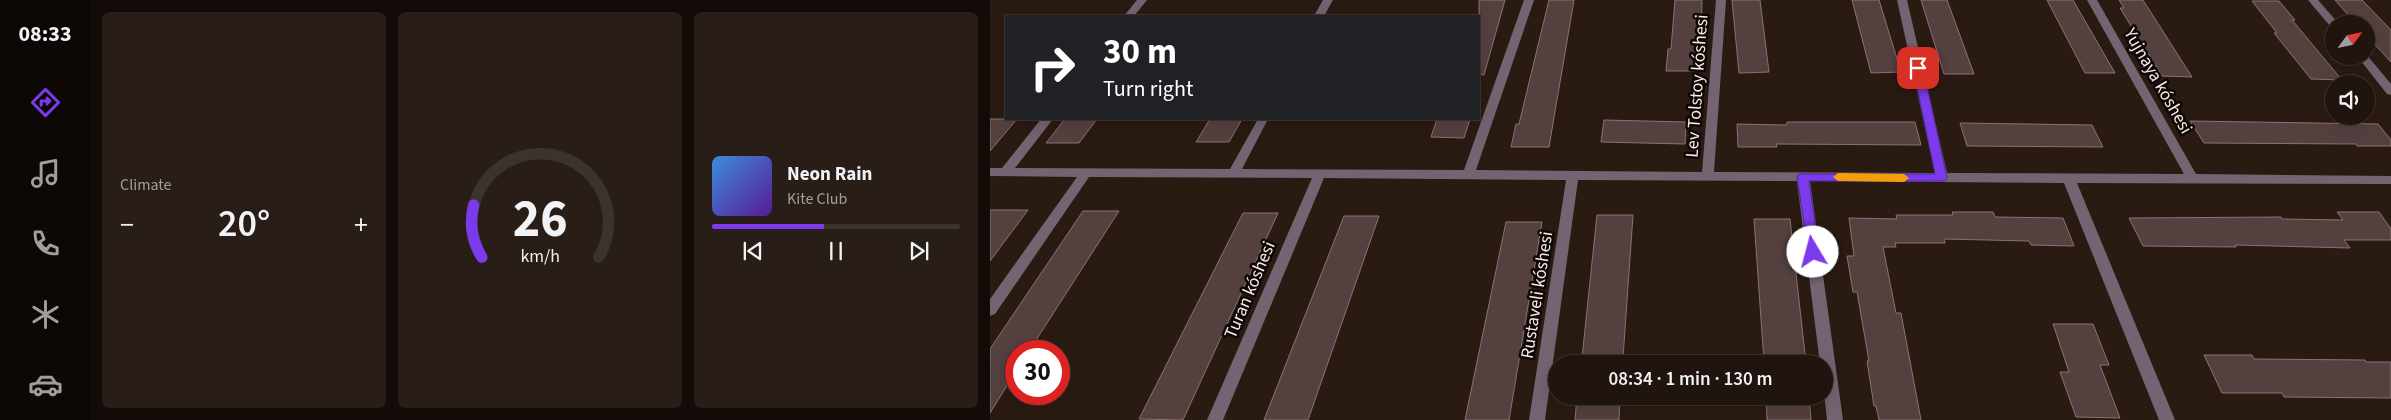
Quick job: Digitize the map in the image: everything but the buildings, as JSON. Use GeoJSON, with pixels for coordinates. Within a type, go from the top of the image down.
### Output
{"type":"FeatureCollection","features":[{"type":"Feature","properties":{"kind":"street"},"geometry":{"type":"LineString","coordinates":[[1130,15],[1142,0]]}},
{"type":"Feature","properties":{"kind":"street"},"geometry":{"type":"LineString","coordinates":[[1320,15],[1328,0]]}},
{"type":"Feature","properties":{"kind":"street"},"geometry":{"type":"LineString","coordinates":[[1468,175],[1529,0]]}},
{"type":"Feature","properties":{"kind":"street","name":"Lev Tolstoy kóshesi"},"geometry":{"type":"LineString","coordinates":[[1708,175],[1721,0]]}},
{"type":"Feature","properties":{"kind":"street"},"geometry":{"type":"LineString","coordinates":[[1902,0],[1942,178]]}},
{"type":"Feature","properties":{"kind":"street","name":"Yujnaya kóshesi"},"geometry":{"type":"LineString","coordinates":[[2092,0],[2194,180]]}},
{"type":"Feature","properties":{"kind":"street"},"geometry":{"type":"LineString","coordinates":[[2313,0],[2326,15]]}},
{"type":"Feature","properties":{"kind":"street"},"geometry":{"type":"LineString","coordinates":[[2369,65],[2391,91]]}},
{"type":"Feature","properties":{"kind":"street"},"geometry":{"type":"LineString","coordinates":[[1005,172],[1047,120]]}},
{"type":"Feature","properties":{"kind":"street"},"geometry":{"type":"LineString","coordinates":[[1233,174],[1262,120]]}},
{"type":"Feature","properties":{"kind":"street"},"geometry":{"type":"LineString","coordinates":[[990,172],[2391,180]]}},
{"type":"Feature","properties":{"kind":"street"},"geometry":{"type":"LineString","coordinates":[[990,310],[1085,174]]}},
{"type":"Feature","properties":{"kind":"street","name":"Turan kóshesi"},"geometry":{"type":"LineString","coordinates":[[1215,420],[1320,174]]}},
{"type":"Feature","properties":{"kind":"street","name":"Rustaveli kóshesi"},"geometry":{"type":"LineString","coordinates":[[1537,420],[1573,176]]}},
{"type":"Feature","properties":{"kind":"street"},"geometry":{"type":"LineString","coordinates":[[1803,177],[1835,420]]}},
{"type":"Feature","properties":{"kind":"street"},"geometry":{"type":"LineString","coordinates":[[2069,179],[2167,420]]}},
{"type":"Feature","properties":{"kind":"slow traffic"},"geometry":{"type":"LineString","coordinates":[[1838,177],[1904,178]]}},
{"type":"Feature","properties":{"kind":"route"},"geometry":{"type":"LineString","coordinates":[[1813,252],[1803,177],[1942,178],[1918,68]]}}]}
